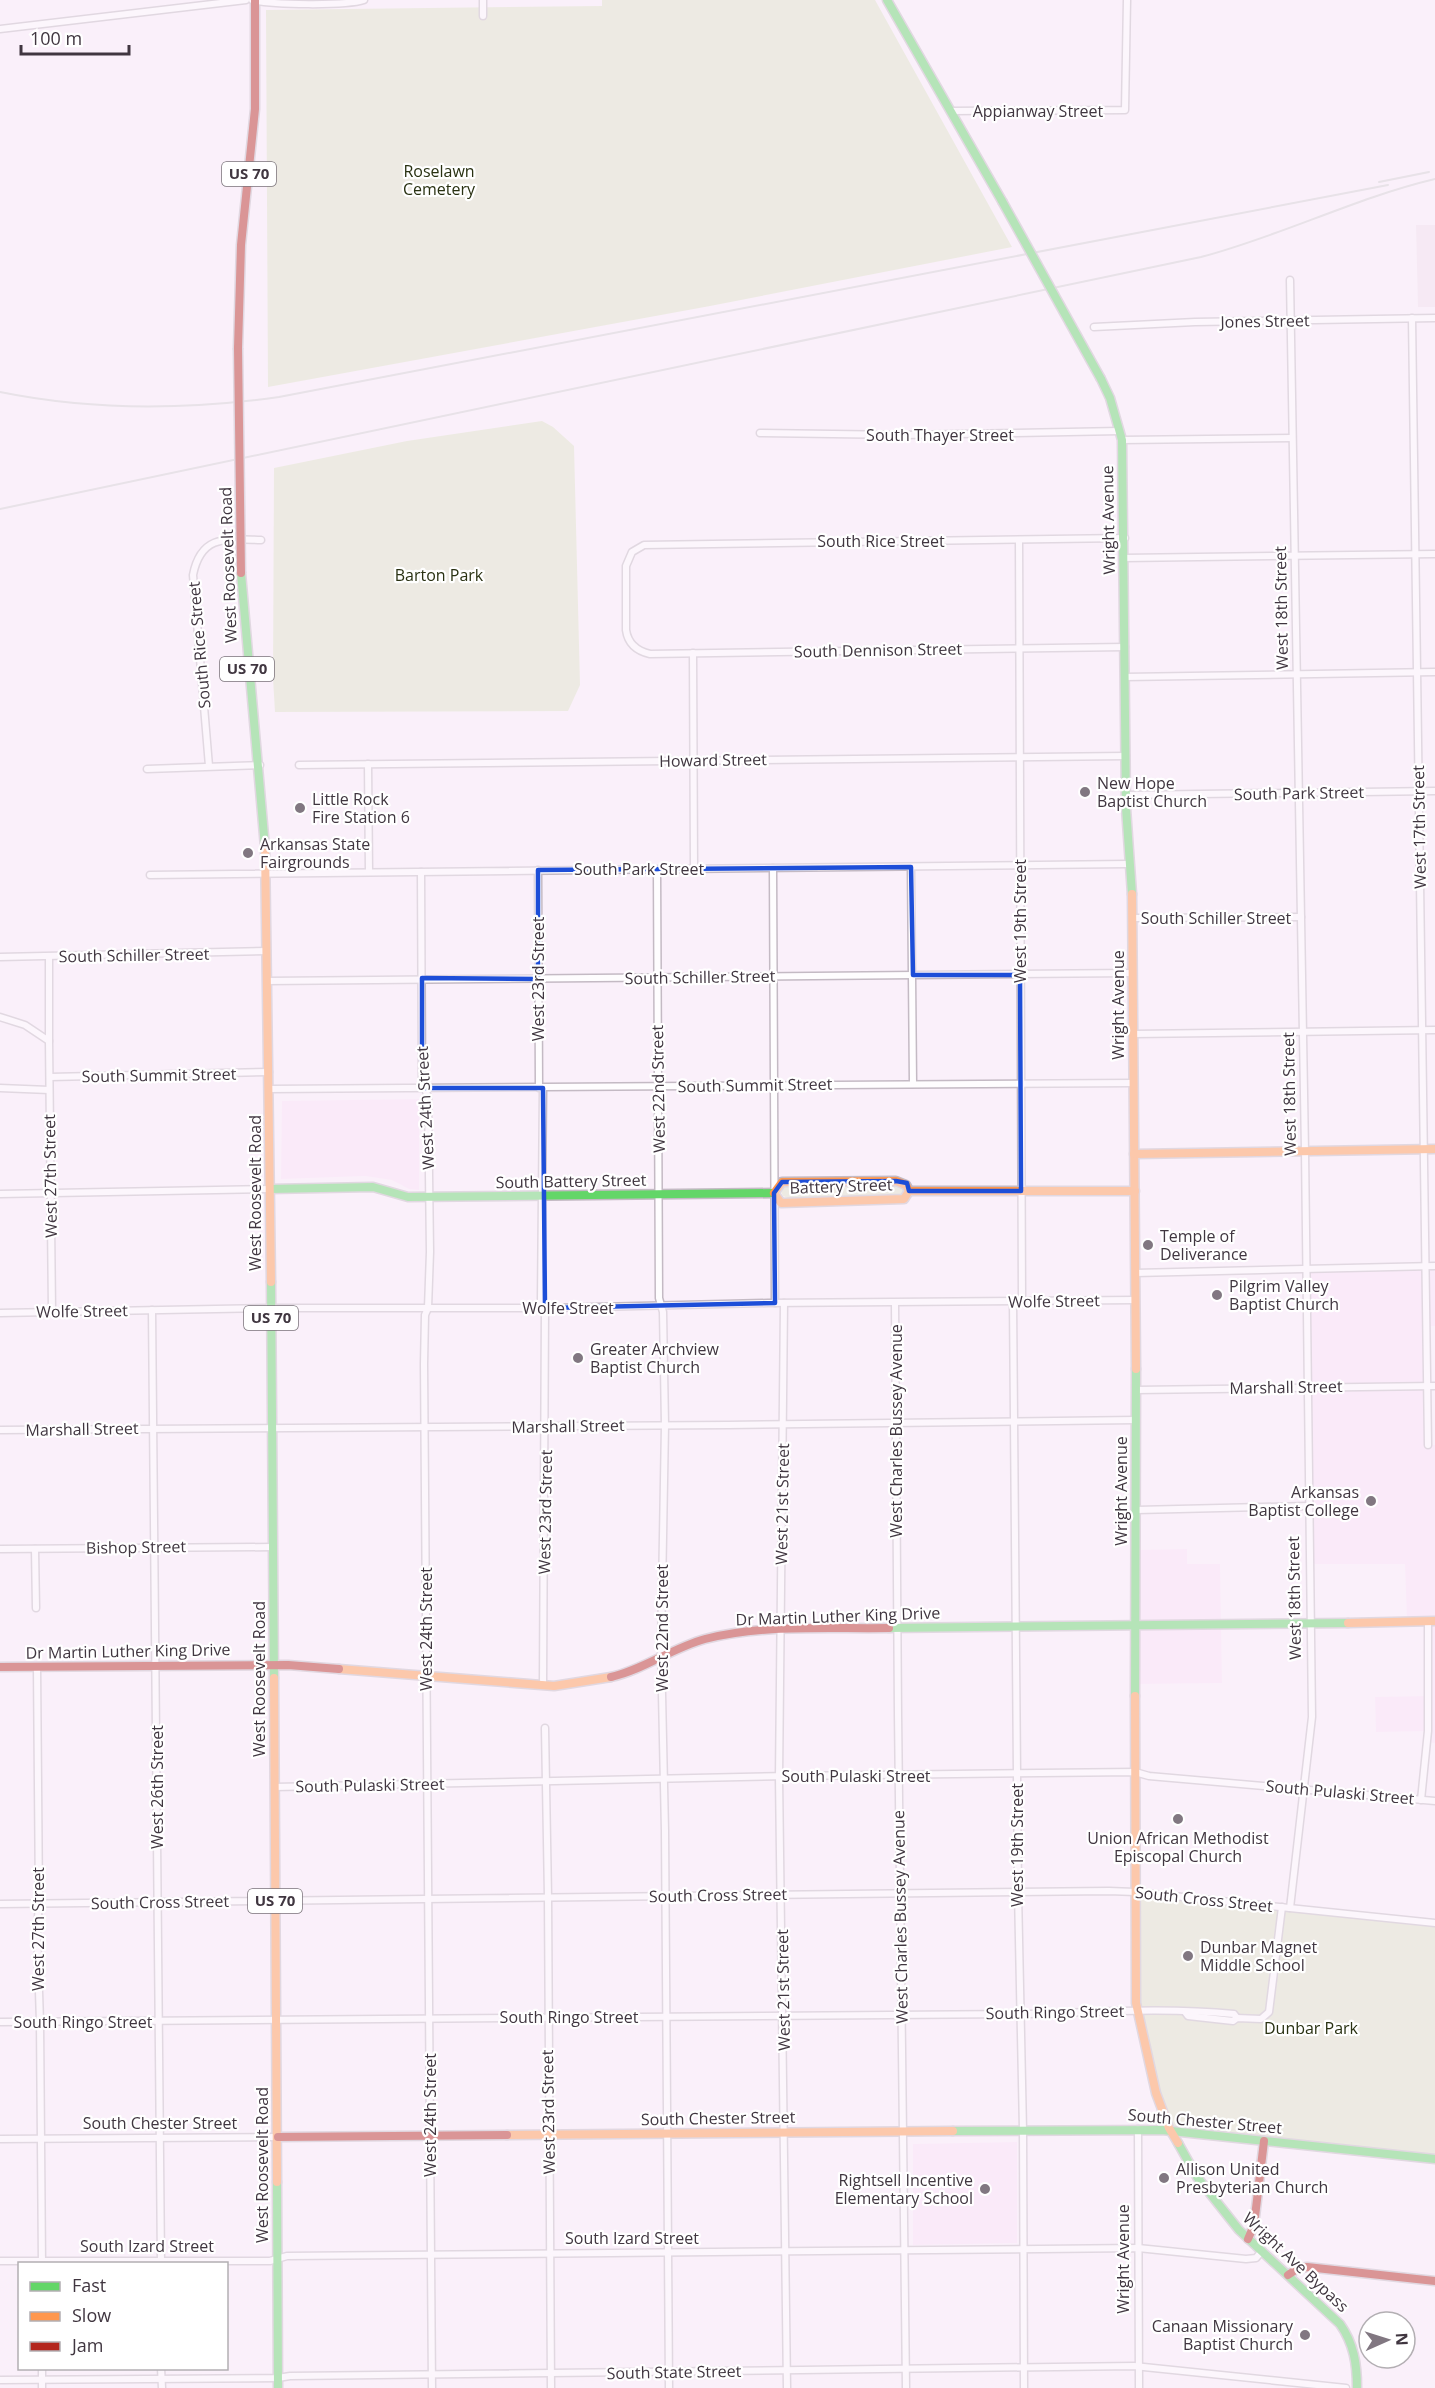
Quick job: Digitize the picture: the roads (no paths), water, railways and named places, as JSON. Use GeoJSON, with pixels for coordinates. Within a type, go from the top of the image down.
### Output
{"type":"FeatureCollection","features":[{"type":"Feature","properties":{"kind":"main road","name":"West Roosevelt Road"},"geometry":{"type":"LineString","coordinates":[[254,0],[255,109],[242,245],[238,348],[241,573],[247,665],[260,765],[266,874],[278,2137],[278,2383]]}},
{"type":"Feature","properties":{"kind":"main road","name":"Wright Avenue"},"geometry":{"type":"LineString","coordinates":[[887,0],[1101,379],[1110,398],[1121,436],[1125,538],[1128,864],[1132,918],[1134,1034],[1137,2009],[1149,2069]]}},
{"type":"Feature","properties":{"kind":"main road"},"geometry":{"type":"LineString","coordinates":[[1134,1154],[1435,1149]]}},
{"type":"Feature","properties":{"kind":"main road","name":"South Battery Street"},"geometry":{"type":"LineString","coordinates":[[270,1190],[373,1187],[408,1197],[543,1197],[774,1193],[782,1182],[896,1181],[906,1185],[909,1191],[1135,1191]]}},
{"type":"Feature","properties":{"kind":"main road","name":"Battery Street"},"geometry":{"type":"LineString","coordinates":[[774,1193],[781,1203],[904,1199],[909,1191]]}},
{"type":"Feature","properties":{"kind":"main road","name":"Dr Martin Luther King Drive"},"geometry":{"type":"LineString","coordinates":[[0,1666],[274,1665],[568,1685],[629,1671],[695,1643],[730,1634],[780,1630],[1431,1621]]}},
{"type":"Feature","properties":{"kind":"main road","name":"Wright Ave Bypass"},"geometry":{"type":"LineString","coordinates":[[1149,2069],[1171,2131],[1206,2190],[1248,2239],[1333,2315],[1347,2334],[1356,2359],[1357,2388]]}},
{"type":"Feature","properties":{"kind":"main road","name":"South Chester Street"},"geometry":{"type":"LineString","coordinates":[[278,2137],[1138,2129],[1435,2159]]}},
{"type":"Feature","properties":{"kind":"main road"},"geometry":{"type":"LineString","coordinates":[[1248,2239],[1254,2225],[1264,2140]]}},
{"type":"Feature","properties":{"kind":"main road"},"geometry":{"type":"LineString","coordinates":[[1288,2275],[1298,2268],[1306,2267],[1435,2281]]}},
{"type":"Feature","properties":{"kind":"street"},"geometry":{"type":"LineString","coordinates":[[0,29],[246,0]]}},
{"type":"Feature","properties":{"kind":"street"},"geometry":{"type":"LineString","coordinates":[[254,0],[297,3],[364,0]]}},
{"type":"Feature","properties":{"kind":"street"},"geometry":{"type":"LineString","coordinates":[[483,0],[483,16]]}},
{"type":"Feature","properties":{"kind":"street","name":"Appianway Street"},"geometry":{"type":"LineString","coordinates":[[951,111],[1125,110],[1127,0]]}},
{"type":"Feature","properties":{"kind":"street","name":"West 18th Street"},"geometry":{"type":"LineString","coordinates":[[1290,280],[1307,1268],[1309,1624],[1312,1717],[1290,1908]]}},
{"type":"Feature","properties":{"kind":"street","name":"West 17th Street"},"geometry":{"type":"LineString","coordinates":[[1412,318],[1425,1266],[1431,1385],[1428,1445]]}},
{"type":"Feature","properties":{"kind":"street","name":"Jones Street"},"geometry":{"type":"LineString","coordinates":[[1094,327],[1176,322],[1435,318]]}},
{"type":"Feature","properties":{"kind":"street","name":"South Thayer Street"},"geometry":{"type":"LineString","coordinates":[[760,433],[1292,438]]}},
{"type":"Feature","properties":{"kind":"street","name":"South Rice Street"},"geometry":{"type":"LineString","coordinates":[[633,645],[628,640],[626,630],[626,566],[632,552],[651,544],[1125,538]]}},
{"type":"Feature","properties":{"kind":"street","name":"South Rice Street"},"geometry":{"type":"LineString","coordinates":[[209,766],[193,575],[196,561],[213,542],[227,539],[261,540]]}},
{"type":"Feature","properties":{"kind":"street","name":"West 19th Street"},"geometry":{"type":"LineString","coordinates":[[1018,540],[1022,1301]]}},
{"type":"Feature","properties":{"kind":"street"},"geometry":{"type":"LineString","coordinates":[[1124,558],[1435,554]]}},
{"type":"Feature","properties":{"kind":"street","name":"South Dennison Street"},"geometry":{"type":"LineString","coordinates":[[633,645],[640,651],[650,654],[1125,647]]}},
{"type":"Feature","properties":{"kind":"street"},"geometry":{"type":"LineString","coordinates":[[693,653],[694,869]]}},
{"type":"Feature","properties":{"kind":"street"},"geometry":{"type":"LineString","coordinates":[[1125,677],[1435,672]]}},
{"type":"Feature","properties":{"kind":"street","name":"Howard Street"},"geometry":{"type":"LineString","coordinates":[[299,765],[1126,756]]}},
{"type":"Feature","properties":{"kind":"street"},"geometry":{"type":"LineString","coordinates":[[368,764],[369,872]]}},
{"type":"Feature","properties":{"kind":"street"},"geometry":{"type":"LineString","coordinates":[[147,769],[260,765]]}},
{"type":"Feature","properties":{"kind":"street","name":"South Park Street"},"geometry":{"type":"LineString","coordinates":[[1127,795],[1435,791]]}},
{"type":"Feature","properties":{"kind":"street","name":"South Park Street"},"geometry":{"type":"LineString","coordinates":[[150,875],[1128,864]]}},
{"type":"Feature","properties":{"kind":"street"},"geometry":{"type":"LineString","coordinates":[[911,867],[913,1084]]}},
{"type":"Feature","properties":{"kind":"street"},"geometry":{"type":"LineString","coordinates":[[772,868],[775,1303]]}},
{"type":"Feature","properties":{"kind":"street","name":"West 22nd Street"},"geometry":{"type":"LineString","coordinates":[[657,869],[659,1298],[662,1306],[664,1425],[662,1657],[669,2388]]}},
{"type":"Feature","properties":{"kind":"street","name":"West 23rd Street"},"geometry":{"type":"LineString","coordinates":[[538,870],[543,1197],[541,1301],[545,1308],[546,1426],[543,1685]]}},
{"type":"Feature","properties":{"kind":"street","name":"West 24th Street"},"geometry":{"type":"LineString","coordinates":[[421,872],[422,1081],[428,1096],[429,1197],[428,1308],[425,1315],[425,1426],[432,2388]]}},
{"type":"Feature","properties":{"kind":"street","name":"South Schiller Street"},"geometry":{"type":"LineString","coordinates":[[1132,918],[1301,917]]}},
{"type":"Feature","properties":{"kind":"street","name":"South Schiller Street"},"geometry":{"type":"LineString","coordinates":[[0,957],[267,951]]}},
{"type":"Feature","properties":{"kind":"street","name":"West 27th Street"},"geometry":{"type":"LineString","coordinates":[[49,957],[52,1311]]}},
{"type":"Feature","properties":{"kind":"street","name":"South Schiller Street"},"geometry":{"type":"LineString","coordinates":[[267,981],[1133,973]]}},
{"type":"Feature","properties":{"kind":"street"},"geometry":{"type":"LineString","coordinates":[[0,1017],[25,1026],[49,1041]]}},
{"type":"Feature","properties":{"kind":"street"},"geometry":{"type":"LineString","coordinates":[[1134,1034],[1435,1030]]}},
{"type":"Feature","properties":{"kind":"street","name":"South Summit Street"},"geometry":{"type":"LineString","coordinates":[[50,1077],[269,1072]]}},
{"type":"Feature","properties":{"kind":"street","name":"South Summit Street"},"geometry":{"type":"LineString","coordinates":[[269,1089],[1134,1083]]}},
{"type":"Feature","properties":{"kind":"street"},"geometry":{"type":"LineString","coordinates":[[0,1088],[49,1090]]}},
{"type":"Feature","properties":{"kind":"street","name":"South Battery Street"},"geometry":{"type":"LineString","coordinates":[[0,1194],[270,1190]]}},
{"type":"Feature","properties":{"kind":"street"},"geometry":{"type":"LineString","coordinates":[[1136,1273],[1435,1266]]}},
{"type":"Feature","properties":{"kind":"street","name":"Wolfe Street"},"geometry":{"type":"LineString","coordinates":[[0,1312],[1135,1300]]}},
{"type":"Feature","properties":{"kind":"street","name":"West 19th Street"},"geometry":{"type":"LineString","coordinates":[[1013,1301],[1024,2388]]}},
{"type":"Feature","properties":{"kind":"street","name":"West 21st Street"},"geometry":{"type":"LineString","coordinates":[[784,1303],[779,1777],[788,2388]]}},
{"type":"Feature","properties":{"kind":"street","name":"West Charles Bussey Avenue"},"geometry":{"type":"LineString","coordinates":[[895,1303],[906,2388]]}},
{"type":"Feature","properties":{"kind":"street","name":"West 26th Street"},"geometry":{"type":"LineString","coordinates":[[152,1310],[161,2262]]}},
{"type":"Feature","properties":{"kind":"street","name":"Marshall Street"},"geometry":{"type":"LineString","coordinates":[[1136,1390],[1431,1385]]}},
{"type":"Feature","properties":{"kind":"street","name":"Marshall Street"},"geometry":{"type":"LineString","coordinates":[[0,1430],[896,1422],[1015,1423],[1136,1420]]}},
{"type":"Feature","properties":{"kind":"street"},"geometry":{"type":"LineString","coordinates":[[1137,1510],[1308,1506]]}},
{"type":"Feature","properties":{"kind":"street","name":"Bishop Street"},"geometry":{"type":"LineString","coordinates":[[0,1549],[155,1546],[273,1547]]}},
{"type":"Feature","properties":{"kind":"street"},"geometry":{"type":"LineString","coordinates":[[35,1549],[36,1608]]}},
{"type":"Feature","properties":{"kind":"street"},"geometry":{"type":"LineString","coordinates":[[1421,1800],[1428,1731],[1431,1621]]}},
{"type":"Feature","properties":{"kind":"street","name":"West 27th Street"},"geometry":{"type":"LineString","coordinates":[[37,1666],[39,1903],[37,1931],[42,2262]]}},
{"type":"Feature","properties":{"kind":"street","name":"West 23rd Street"},"geometry":{"type":"LineString","coordinates":[[544,1728],[548,1897],[550,2388]]}},
{"type":"Feature","properties":{"kind":"street","name":"South Pulaski Street"},"geometry":{"type":"LineString","coordinates":[[275,1787],[1135,1772],[1149,1776],[1435,1801]]}},
{"type":"Feature","properties":{"kind":"street","name":"South Cross Street"},"geometry":{"type":"LineString","coordinates":[[0,1904],[666,1897],[781,1893],[1135,1892],[1435,1923]]}},
{"type":"Feature","properties":{"kind":"street","name":"South Ringo Street"},"geometry":{"type":"LineString","coordinates":[[0,2022],[1020,2013],[1137,2009],[1185,2012],[1190,2010],[1234,2014],[1238,2018],[1261,2019],[1269,2012],[1282,1907]]}},
{"type":"Feature","properties":{"kind":"street","name":"Wright Avenue"},"geometry":{"type":"LineString","coordinates":[[1138,2129],[1139,2388]]}},
{"type":"Feature","properties":{"kind":"street","name":"South Chester Street"},"geometry":{"type":"LineString","coordinates":[[0,2139],[278,2137]]}},
{"type":"Feature","properties":{"kind":"street","name":"South Izard Street"},"geometry":{"type":"LineString","coordinates":[[161,2262],[270,2261],[287,2256],[431,2253],[786,2253],[1138,2248],[1246,2259],[1256,2258],[1262,2251]]}},
{"type":"Feature","properties":{"kind":"street","name":"South Izard Street"},"geometry":{"type":"LineString","coordinates":[[0,2261],[21,2262]]}},
{"type":"Feature","properties":{"kind":"street","name":"South State Street"},"geometry":{"type":"LineString","coordinates":[[0,2380],[162,2379],[278,2383],[290,2376],[1139,2366],[1346,2388]]}},
{"type":"Feature","properties":{"kind":"street"},"geometry":{"type":"LineString","coordinates":[[42,2370],[42,2388]]}},
{"type":"Feature","properties":{"kind":"street"},"geometry":{"type":"LineString","coordinates":[[162,2370],[162,2388]]}},
{"type":"Feature","properties":{"kind":"railway"},"geometry":{"type":"LineString","coordinates":[[1379,182],[1429,172]]}},
{"type":"Feature","properties":{"kind":"railway"},"geometry":{"type":"LineString","coordinates":[[0,509],[1201,257],[1260,239],[1376,196],[1435,179]]}},
{"type":"Feature","properties":{"kind":"railway"},"geometry":{"type":"LineString","coordinates":[[0,392],[70,403],[139,406],[209,404],[279,397],[1388,185]]}},
{"type":"Feature","properties":{"kind":"place","name":"New Hope Baptist Church"},"geometry":{"type":"Point","coordinates":[1085,792]}},
{"type":"Feature","properties":{"kind":"place","name":"Little Rock Fire Station 6"},"geometry":{"type":"Point","coordinates":[300,808]}},
{"type":"Feature","properties":{"kind":"place","name":"Arkansas State Fairgrounds"},"geometry":{"type":"Point","coordinates":[248,853]}},
{"type":"Feature","properties":{"kind":"place","name":"Temple of Deliverance"},"geometry":{"type":"Point","coordinates":[1148,1245]}},
{"type":"Feature","properties":{"kind":"place","name":"Pilgrim Valley Baptist Church"},"geometry":{"type":"Point","coordinates":[1217,1295]}},
{"type":"Feature","properties":{"kind":"place","name":"Greater Archview Baptist Church"},"geometry":{"type":"Point","coordinates":[578,1358]}},
{"type":"Feature","properties":{"kind":"place","name":"Arkansas Baptist College"},"geometry":{"type":"Point","coordinates":[1371,1501]}},
{"type":"Feature","properties":{"kind":"place","name":"Union African Methodist Episcopal Church"},"geometry":{"type":"Point","coordinates":[1178,1819]}},
{"type":"Feature","properties":{"kind":"place","name":"Dunbar Magnet Middle School"},"geometry":{"type":"Point","coordinates":[1188,1956]}},
{"type":"Feature","properties":{"kind":"place","name":"Allison United Presbyterian Church"},"geometry":{"type":"Point","coordinates":[1164,2178]}},
{"type":"Feature","properties":{"kind":"place","name":"Rightsell Incentive Elementary School"},"geometry":{"type":"Point","coordinates":[985,2189]}},
{"type":"Feature","properties":{"kind":"place","name":"Canaan Missionary Baptist Church"},"geometry":{"type":"Point","coordinates":[1305,2335]}},
{"type":"Feature","properties":{"kind":"park label","name":"Roselawn Cemetery"},"geometry":{"type":"Point","coordinates":[439,180]}},
{"type":"Feature","properties":{"kind":"park label","name":"Barton Park"},"geometry":{"type":"Point","coordinates":[439,575]}},
{"type":"Feature","properties":{"kind":"park label","name":"Dunbar Park"},"geometry":{"type":"Point","coordinates":[1311,2028]}}]}
